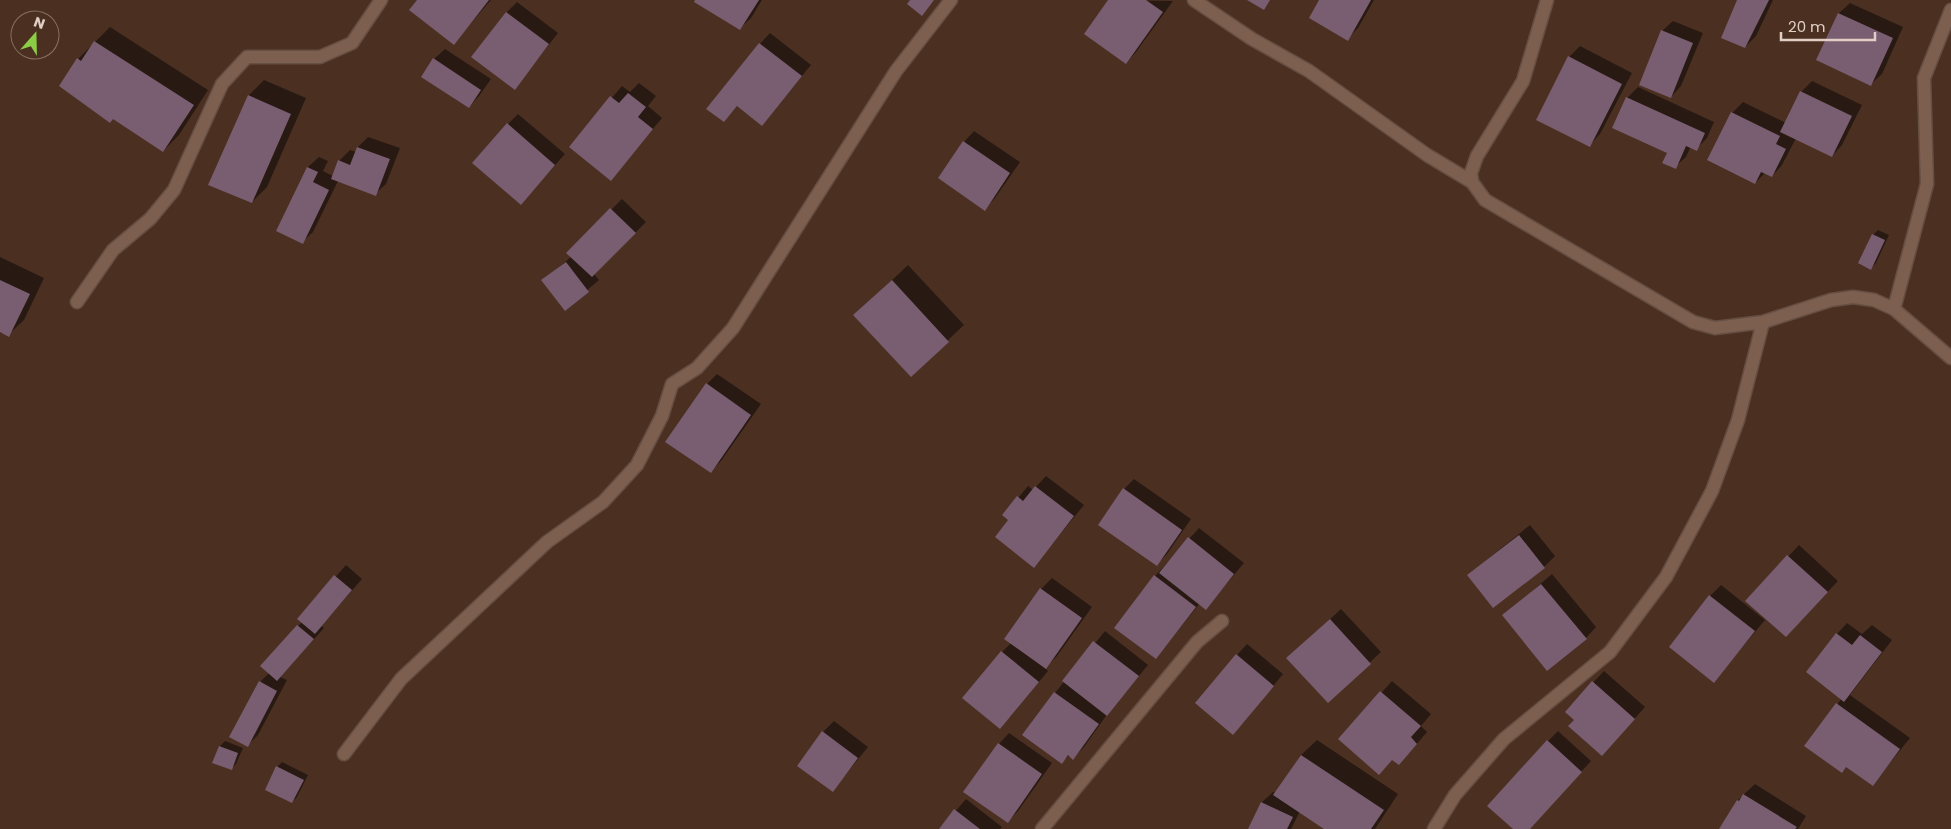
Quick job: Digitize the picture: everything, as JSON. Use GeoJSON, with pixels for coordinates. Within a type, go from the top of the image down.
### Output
{"type":"FeatureCollection","features":[{"type":"Feature","properties":{"kind":"street"},"geometry":{"type":"LineString","coordinates":[[77,302],[113,250],[150,219],[174,190],[222,84],[236,67],[247,58],[320,57],[352,43],[381,0]]}},
{"type":"Feature","properties":{"kind":"street"},"geometry":{"type":"LineString","coordinates":[[344,754],[401,679],[547,542],[603,502],[637,465],[662,416],[672,384],[697,368],[733,328],[896,71],[951,0]]}},
{"type":"Feature","properties":{"kind":"street"},"geometry":{"type":"LineString","coordinates":[[1194,0],[1252,39],[1309,71],[1426,156],[1472,182],[1485,200],[1495,207],[1693,322],[1715,328],[1762,322],[1831,300],[1853,297],[1874,300],[1894,309],[1951,358]]}},
{"type":"Feature","properties":{"kind":"street"},"geometry":{"type":"LineString","coordinates":[[1472,182],[1471,173],[1477,156],[1523,81],[1547,0]]}},
{"type":"Feature","properties":{"kind":"street"},"geometry":{"type":"LineString","coordinates":[[1894,309],[1927,184],[1924,78],[1951,10]]}},
{"type":"Feature","properties":{"kind":"street"},"geometry":{"type":"LineString","coordinates":[[1436,828],[1455,795],[1504,739],[1610,652],[1666,577],[1712,491],[1738,420],[1762,322]]}},
{"type":"Feature","properties":{"kind":"street"},"geometry":{"type":"LineString","coordinates":[[1042,829],[1197,642],[1222,621]]}},
{"type":"Feature","properties":{"kind":"building"},"geometry":{"type":"Polygon","coordinates":[[[417,0],[489,0],[454,45],[409,10],[417,0]]]}},
{"type":"Feature","properties":{"kind":"building"},"geometry":{"type":"Polygon","coordinates":[[[695,0],[759,0],[740,30],[694,2],[695,0]]]}},
{"type":"Feature","properties":{"kind":"building"},"geometry":{"type":"Polygon","coordinates":[[[910,0],[934,0],[922,16],[907,4],[910,0]]]}},
{"type":"Feature","properties":{"kind":"building"},"geometry":{"type":"Polygon","coordinates":[[[1108,0],[1146,0],[1163,12],[1126,64],[1084,34],[1108,0]]]}},
{"type":"Feature","properties":{"kind":"building"},"geometry":{"type":"Polygon","coordinates":[[[1247,0],[1270,0],[1264,10],[1247,0]]]}},
{"type":"Feature","properties":{"kind":"building"},"geometry":{"type":"Polygon","coordinates":[[[1319,0],[1371,0],[1348,41],[1309,18],[1319,0]]]}},
{"type":"Feature","properties":{"kind":"building"},"geometry":{"type":"Polygon","coordinates":[[[1737,0],[1769,0],[1745,48],[1721,38],[1737,0]]]}},
{"type":"Feature","properties":{"kind":"building"},"geometry":{"type":"Polygon","coordinates":[[[506,12],[549,44],[515,90],[471,57],[506,12]]]}},
{"type":"Feature","properties":{"kind":"building"},"geometry":{"type":"Polygon","coordinates":[[[1838,13],[1893,38],[1871,86],[1816,60],[1838,13]]]}},
{"type":"Feature","properties":{"kind":"building"},"geometry":{"type":"Polygon","coordinates":[[[1661,30],[1693,43],[1671,98],[1639,85],[1661,30]]]}},
{"type":"Feature","properties":{"kind":"building"},"geometry":{"type":"Polygon","coordinates":[[[94,41],[194,105],[163,152],[113,119],[110,123],[59,86],[77,58],[81,61],[94,41]]]}},
{"type":"Feature","properties":{"kind":"building"},"geometry":{"type":"Polygon","coordinates":[[[759,43],[802,76],[762,126],[737,106],[724,122],[706,109],[759,43]]]}},
{"type":"Feature","properties":{"kind":"building"},"geometry":{"type":"Polygon","coordinates":[[[1568,56],[1622,84],[1590,147],[1536,120],[1568,56]]]}},
{"type":"Feature","properties":{"kind":"building"},"geometry":{"type":"Polygon","coordinates":[[[433,58],[481,90],[469,108],[421,77],[433,58]]]}},
{"type":"Feature","properties":{"kind":"building"},"geometry":{"type":"Polygon","coordinates":[[[1800,91],[1852,116],[1832,157],[1780,132],[1800,91]]]}},
{"type":"Feature","properties":{"kind":"building"},"geometry":{"type":"Polygon","coordinates":[[[628,93],[646,107],[638,117],[653,129],[611,181],[569,147],[610,96],[619,103],[628,93]]]}},
{"type":"Feature","properties":{"kind":"building"},"geometry":{"type":"Polygon","coordinates":[[[248,95],[291,114],[252,203],[208,185],[248,95]]]}},
{"type":"Feature","properties":{"kind":"building"},"geometry":{"type":"Polygon","coordinates":[[[1626,97],[1705,133],[1697,151],[1686,146],[1676,169],[1662,163],[1667,153],[1612,128],[1626,97]]]}},
{"type":"Feature","properties":{"kind":"building"},"geometry":{"type":"Polygon","coordinates":[[[1731,112],[1780,136],[1776,144],[1786,149],[1772,177],[1761,172],[1755,184],[1707,160],[1731,112]]]}},
{"type":"Feature","properties":{"kind":"building"},"geometry":{"type":"Polygon","coordinates":[[[507,123],[555,165],[521,205],[472,163],[507,123]]]}},
{"type":"Feature","properties":{"kind":"building"},"geometry":{"type":"Polygon","coordinates":[[[963,141],[1010,173],[985,211],[938,178],[963,141]]]}},
{"type":"Feature","properties":{"kind":"building"},"geometry":{"type":"Polygon","coordinates":[[[357,147],[390,159],[376,196],[331,179],[338,160],[350,165],[357,147]]]}},
{"type":"Feature","properties":{"kind":"building"},"geometry":{"type":"Polygon","coordinates":[[[307,167],[318,172],[313,182],[329,190],[303,244],[276,231],[307,167]]]}},
{"type":"Feature","properties":{"kind":"building"},"geometry":{"type":"Polygon","coordinates":[[[610,208],[636,233],[592,277],[566,253],[610,208]]]}},
{"type":"Feature","properties":{"kind":"building"},"geometry":{"type":"Polygon","coordinates":[[[1872,234],[1885,240],[1871,270],[1858,263],[1872,234]]]}},
{"type":"Feature","properties":{"kind":"building"},"geometry":{"type":"Polygon","coordinates":[[[566,262],[589,292],[565,311],[541,280],[566,262]]]}},
{"type":"Feature","properties":{"kind":"building"},"geometry":{"type":"Polygon","coordinates":[[[0,280],[30,294],[9,337],[0,332],[0,280]]]}},
{"type":"Feature","properties":{"kind":"building"},"geometry":{"type":"Polygon","coordinates":[[[892,280],[949,342],[911,377],[853,315],[892,280]]]}},
{"type":"Feature","properties":{"kind":"building"},"geometry":{"type":"Polygon","coordinates":[[[706,383],[751,415],[711,473],[665,442],[706,383]]]}},
{"type":"Feature","properties":{"kind":"building"},"geometry":{"type":"Polygon","coordinates":[[[1035,486],[1074,516],[1034,568],[995,537],[1008,520],[1002,515],[1017,496],[1023,501],[1035,486]]]}},
{"type":"Feature","properties":{"kind":"building"},"geometry":{"type":"Polygon","coordinates":[[[1123,488],[1182,530],[1157,566],[1098,525],[1123,488]]]}},
{"type":"Feature","properties":{"kind":"building"},"geometry":{"type":"Polygon","coordinates":[[[1519,535],[1545,568],[1493,608],[1467,575],[1519,535]]]}},
{"type":"Feature","properties":{"kind":"building"},"geometry":{"type":"Polygon","coordinates":[[[1188,537],[1234,574],[1206,610],[1159,573],[1188,537]]]}},
{"type":"Feature","properties":{"kind":"building"},"geometry":{"type":"Polygon","coordinates":[[[1787,555],[1828,592],[1786,637],[1745,601],[1787,555]]]}},
{"type":"Feature","properties":{"kind":"building"},"geometry":{"type":"Polygon","coordinates":[[[334,575],[352,590],[315,634],[297,619],[334,575]]]}},
{"type":"Feature","properties":{"kind":"building"},"geometry":{"type":"Polygon","coordinates":[[[1154,575],[1196,607],[1156,659],[1114,628],[1154,575]]]}},
{"type":"Feature","properties":{"kind":"building"},"geometry":{"type":"Polygon","coordinates":[[[1541,584],[1587,639],[1547,671],[1502,615],[1541,584]]]}},
{"type":"Feature","properties":{"kind":"building"},"geometry":{"type":"Polygon","coordinates":[[[1040,588],[1082,618],[1046,669],[1004,639],[1040,588]]]}},
{"type":"Feature","properties":{"kind":"building"},"geometry":{"type":"Polygon","coordinates":[[[1709,595],[1755,631],[1714,683],[1669,647],[1709,595]]]}},
{"type":"Feature","properties":{"kind":"building"},"geometry":{"type":"Polygon","coordinates":[[[1330,619],[1371,664],[1328,703],[1286,658],[1330,619]]]}},
{"type":"Feature","properties":{"kind":"building"},"geometry":{"type":"Polygon","coordinates":[[[297,625],[314,639],[277,681],[260,666],[297,625]]]}},
{"type":"Feature","properties":{"kind":"building"},"geometry":{"type":"Polygon","coordinates":[[[1836,633],[1852,645],[1860,635],[1882,652],[1844,702],[1806,672],[1836,633]]]}},
{"type":"Feature","properties":{"kind":"building"},"geometry":{"type":"Polygon","coordinates":[[[1093,641],[1139,676],[1107,716],[1062,681],[1093,641]]]}},
{"type":"Feature","properties":{"kind":"building"},"geometry":{"type":"Polygon","coordinates":[[[1001,651],[1039,682],[1000,729],[962,698],[1001,651]]]}},
{"type":"Feature","properties":{"kind":"building"},"geometry":{"type":"Polygon","coordinates":[[[1236,654],[1274,686],[1233,735],[1195,703],[1236,654]]]}},
{"type":"Feature","properties":{"kind":"building"},"geometry":{"type":"Polygon","coordinates":[[[259,681],[277,691],[248,747],[229,737],[259,681]]]}},
{"type":"Feature","properties":{"kind":"building"},"geometry":{"type":"Polygon","coordinates":[[[1592,681],[1635,719],[1602,756],[1568,726],[1574,720],[1565,712],[1592,681]]]}},
{"type":"Feature","properties":{"kind":"building"},"geometry":{"type":"Polygon","coordinates":[[[1380,691],[1421,726],[1411,737],[1417,744],[1399,765],[1392,760],[1379,775],[1338,739],[1380,691]]]}},
{"type":"Feature","properties":{"kind":"building"},"geometry":{"type":"Polygon","coordinates":[[[1054,692],[1099,724],[1073,760],[1068,755],[1062,764],[1022,735],[1054,692]]]}},
{"type":"Feature","properties":{"kind":"building"},"geometry":{"type":"Polygon","coordinates":[[[1836,703],[1900,749],[1873,786],[1846,767],[1842,773],[1804,746],[1836,703]]]}},
{"type":"Feature","properties":{"kind":"building"},"geometry":{"type":"Polygon","coordinates":[[[822,731],[858,758],[833,792],[797,766],[822,731]]]}},
{"type":"Feature","properties":{"kind":"building"},"geometry":{"type":"Polygon","coordinates":[[[1547,740],[1582,772],[1530,829],[1513,829],[1487,806],[1547,740]]]}},
{"type":"Feature","properties":{"kind":"building"},"geometry":{"type":"Polygon","coordinates":[[[998,743],[1042,774],[1008,823],[963,792],[998,743]]]}},
{"type":"Feature","properties":{"kind":"building"},"geometry":{"type":"Polygon","coordinates":[[[219,746],[238,753],[232,770],[212,763],[219,746]]]}},
{"type":"Feature","properties":{"kind":"building"},"geometry":{"type":"Polygon","coordinates":[[[1301,755],[1384,810],[1371,829],[1324,829],[1273,795],[1301,755]]]}},
{"type":"Feature","properties":{"kind":"building"},"geometry":{"type":"Polygon","coordinates":[[[276,766],[304,780],[292,803],[265,790],[276,766]]]}},
{"type":"Feature","properties":{"kind":"building"},"geometry":{"type":"Polygon","coordinates":[[[1743,794],[1797,827],[1795,829],[1719,829],[1737,800],[1739,801],[1743,794]]]}},
{"type":"Feature","properties":{"kind":"building"},"geometry":{"type":"Polygon","coordinates":[[[1261,802],[1293,817],[1287,829],[1248,829],[1261,802]]]}},
{"type":"Feature","properties":{"kind":"building"},"geometry":{"type":"Polygon","coordinates":[[[954,809],[980,829],[939,829],[954,809]]]}}]}
